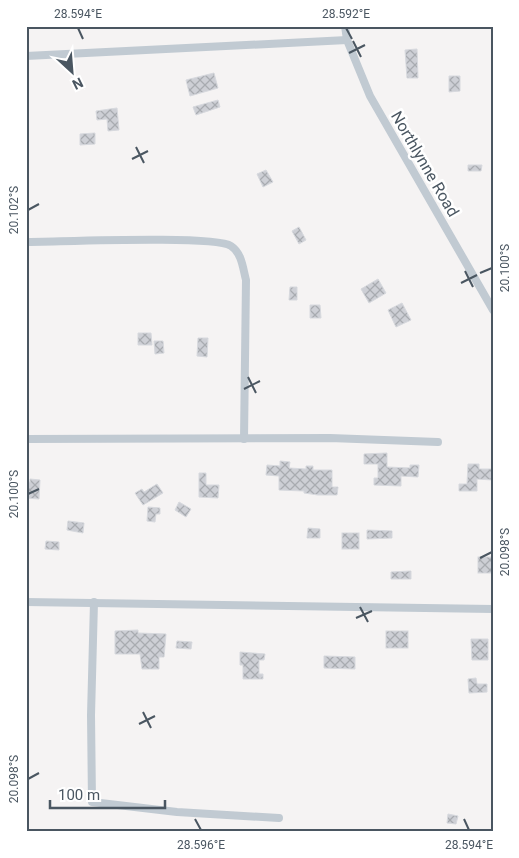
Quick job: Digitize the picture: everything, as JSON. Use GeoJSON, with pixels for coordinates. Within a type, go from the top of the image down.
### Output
{"type":"FeatureCollection","features":[{"type":"Feature","properties":{"kind":"street","name":"Northlynne Road"},"geometry":{"type":"LineString","coordinates":[[345,26],[347,40],[370,96],[493,310]]}},
{"type":"Feature","properties":{"kind":"street"},"geometry":{"type":"LineString","coordinates":[[26,56],[347,40]]}},
{"type":"Feature","properties":{"kind":"street"},"geometry":{"type":"LineString","coordinates":[[26,242],[205,241],[224,243],[236,250],[242,263],[246,280],[244,439]]}},
{"type":"Feature","properties":{"kind":"street"},"geometry":{"type":"LineString","coordinates":[[26,439],[330,438],[438,442]]}},
{"type":"Feature","properties":{"kind":"street"},"geometry":{"type":"LineString","coordinates":[[26,602],[493,609]]}},
{"type":"Feature","properties":{"kind":"street"},"geometry":{"type":"LineString","coordinates":[[94,602],[90,714],[92,802],[177,812],[279,818]]}},
{"type":"Feature","properties":{"kind":"building"},"geometry":{"type":"Polygon","coordinates":[[[417,49],[418,78],[407,78],[405,50],[417,49]]]}},
{"type":"Feature","properties":{"kind":"building"},"geometry":{"type":"Polygon","coordinates":[[[214,73],[218,88],[190,96],[186,80],[214,73]]]}},
{"type":"Feature","properties":{"kind":"building"},"geometry":{"type":"Polygon","coordinates":[[[449,76],[460,76],[460,91],[449,92],[449,76]]]}},
{"type":"Feature","properties":{"kind":"building"},"geometry":{"type":"Polygon","coordinates":[[[218,100],[220,107],[196,115],[193,107],[218,100]]]}},
{"type":"Feature","properties":{"kind":"building"},"geometry":{"type":"Polygon","coordinates":[[[117,108],[119,130],[108,131],[107,119],[97,120],[96,111],[117,108]]]}},
{"type":"Feature","properties":{"kind":"building"},"geometry":{"type":"Polygon","coordinates":[[[95,133],[95,144],[80,145],[80,134],[95,133]]]}},
{"type":"Feature","properties":{"kind":"building"},"geometry":{"type":"Polygon","coordinates":[[[468,165],[482,165],[481,171],[468,171],[468,165]]]}},
{"type":"Feature","properties":{"kind":"building"},"geometry":{"type":"Polygon","coordinates":[[[266,170],[273,182],[263,187],[257,174],[266,170]]]}},
{"type":"Feature","properties":{"kind":"building"},"geometry":{"type":"Polygon","coordinates":[[[299,227],[306,240],[299,244],[292,231],[299,227]]]}},
{"type":"Feature","properties":{"kind":"building"},"geometry":{"type":"Polygon","coordinates":[[[378,279],[386,293],[369,303],[361,289],[378,279]]]}},
{"type":"Feature","properties":{"kind":"building"},"geometry":{"type":"Polygon","coordinates":[[[290,287],[297,287],[297,300],[289,300],[290,287]]]}},
{"type":"Feature","properties":{"kind":"building"},"geometry":{"type":"Polygon","coordinates":[[[402,303],[411,320],[396,327],[388,310],[402,303]]]}},
{"type":"Feature","properties":{"kind":"building"},"geometry":{"type":"Polygon","coordinates":[[[310,305],[320,305],[321,318],[310,318],[310,305]]]}},
{"type":"Feature","properties":{"kind":"building"},"geometry":{"type":"Polygon","coordinates":[[[138,333],[151,333],[152,345],[138,345],[138,333]]]}},
{"type":"Feature","properties":{"kind":"building"},"geometry":{"type":"Polygon","coordinates":[[[198,338],[208,338],[207,357],[197,356],[198,338]]]}},
{"type":"Feature","properties":{"kind":"building"},"geometry":{"type":"Polygon","coordinates":[[[154,341],[163,341],[164,353],[155,354],[154,341]]]}},
{"type":"Feature","properties":{"kind":"building"},"geometry":{"type":"Polygon","coordinates":[[[387,453],[387,467],[410,468],[410,465],[419,465],[418,477],[401,476],[401,486],[374,485],[374,478],[378,478],[378,464],[364,464],[364,454],[387,453]]]}},
{"type":"Feature","properties":{"kind":"building"},"geometry":{"type":"Polygon","coordinates":[[[280,461],[290,462],[289,468],[306,469],[306,466],[313,466],[313,470],[332,470],[332,487],[338,487],[337,495],[318,495],[304,493],[304,491],[279,490],[279,476],[266,475],[267,465],[280,466],[280,461]]]}},
{"type":"Feature","properties":{"kind":"building"},"geometry":{"type":"Polygon","coordinates":[[[468,464],[479,464],[479,469],[493,469],[492,480],[477,479],[477,491],[459,491],[459,484],[467,484],[468,464]]]}},
{"type":"Feature","properties":{"kind":"building"},"geometry":{"type":"Polygon","coordinates":[[[199,473],[206,473],[206,485],[219,485],[218,498],[199,497],[199,473]]]}},
{"type":"Feature","properties":{"kind":"building"},"geometry":{"type":"Polygon","coordinates":[[[30,479],[40,480],[39,499],[26,498],[26,482],[30,482],[30,479]]]}},
{"type":"Feature","properties":{"kind":"building"},"geometry":{"type":"Polygon","coordinates":[[[157,484],[163,493],[143,505],[135,493],[142,489],[144,492],[157,484]]]}},
{"type":"Feature","properties":{"kind":"building"},"geometry":{"type":"Polygon","coordinates":[[[179,502],[191,509],[186,517],[175,510],[179,502]]]}},
{"type":"Feature","properties":{"kind":"building"},"geometry":{"type":"Polygon","coordinates":[[[148,507],[160,508],[160,514],[156,514],[155,522],[147,521],[148,507]]]}},
{"type":"Feature","properties":{"kind":"building"},"geometry":{"type":"Polygon","coordinates":[[[68,521],[84,523],[83,533],[67,530],[68,521]]]}},
{"type":"Feature","properties":{"kind":"building"},"geometry":{"type":"Polygon","coordinates":[[[308,528],[320,529],[320,538],[307,538],[308,528]]]}},
{"type":"Feature","properties":{"kind":"building"},"geometry":{"type":"Polygon","coordinates":[[[367,530],[392,531],[392,538],[367,539],[367,530]]]}},
{"type":"Feature","properties":{"kind":"building"},"geometry":{"type":"Polygon","coordinates":[[[342,533],[359,533],[359,549],[342,549],[342,533]]]}},
{"type":"Feature","properties":{"kind":"building"},"geometry":{"type":"Polygon","coordinates":[[[46,541],[59,542],[59,550],[45,549],[46,541]]]}},
{"type":"Feature","properties":{"kind":"building"},"geometry":{"type":"Polygon","coordinates":[[[478,557],[493,557],[493,573],[478,573],[478,557]]]}},
{"type":"Feature","properties":{"kind":"building"},"geometry":{"type":"Polygon","coordinates":[[[411,571],[411,579],[391,579],[391,572],[411,571]]]}},
{"type":"Feature","properties":{"kind":"building"},"geometry":{"type":"Polygon","coordinates":[[[138,630],[138,633],[166,634],[164,657],[159,657],[159,669],[142,669],[140,654],[115,654],[115,631],[138,630]]]}},
{"type":"Feature","properties":{"kind":"building"},"geometry":{"type":"Polygon","coordinates":[[[386,631],[408,631],[408,648],[386,648],[386,631]]]}},
{"type":"Feature","properties":{"kind":"building"},"geometry":{"type":"Polygon","coordinates":[[[471,639],[488,639],[488,660],[472,660],[471,639]]]}},
{"type":"Feature","properties":{"kind":"building"},"geometry":{"type":"Polygon","coordinates":[[[177,641],[192,642],[191,649],[176,648],[177,641]]]}},
{"type":"Feature","properties":{"kind":"building"},"geometry":{"type":"Polygon","coordinates":[[[240,652],[265,654],[264,660],[259,660],[259,674],[263,674],[263,679],[243,679],[243,665],[240,665],[240,652]]]}},
{"type":"Feature","properties":{"kind":"building"},"geometry":{"type":"Polygon","coordinates":[[[324,656],[355,657],[355,669],[324,668],[324,656]]]}},
{"type":"Feature","properties":{"kind":"building"},"geometry":{"type":"Polygon","coordinates":[[[476,678],[477,684],[487,684],[487,692],[469,693],[468,679],[476,678]]]}},
{"type":"Feature","properties":{"kind":"building"},"geometry":{"type":"Polygon","coordinates":[[[448,814],[458,816],[456,824],[447,823],[448,814]]]}}]}
